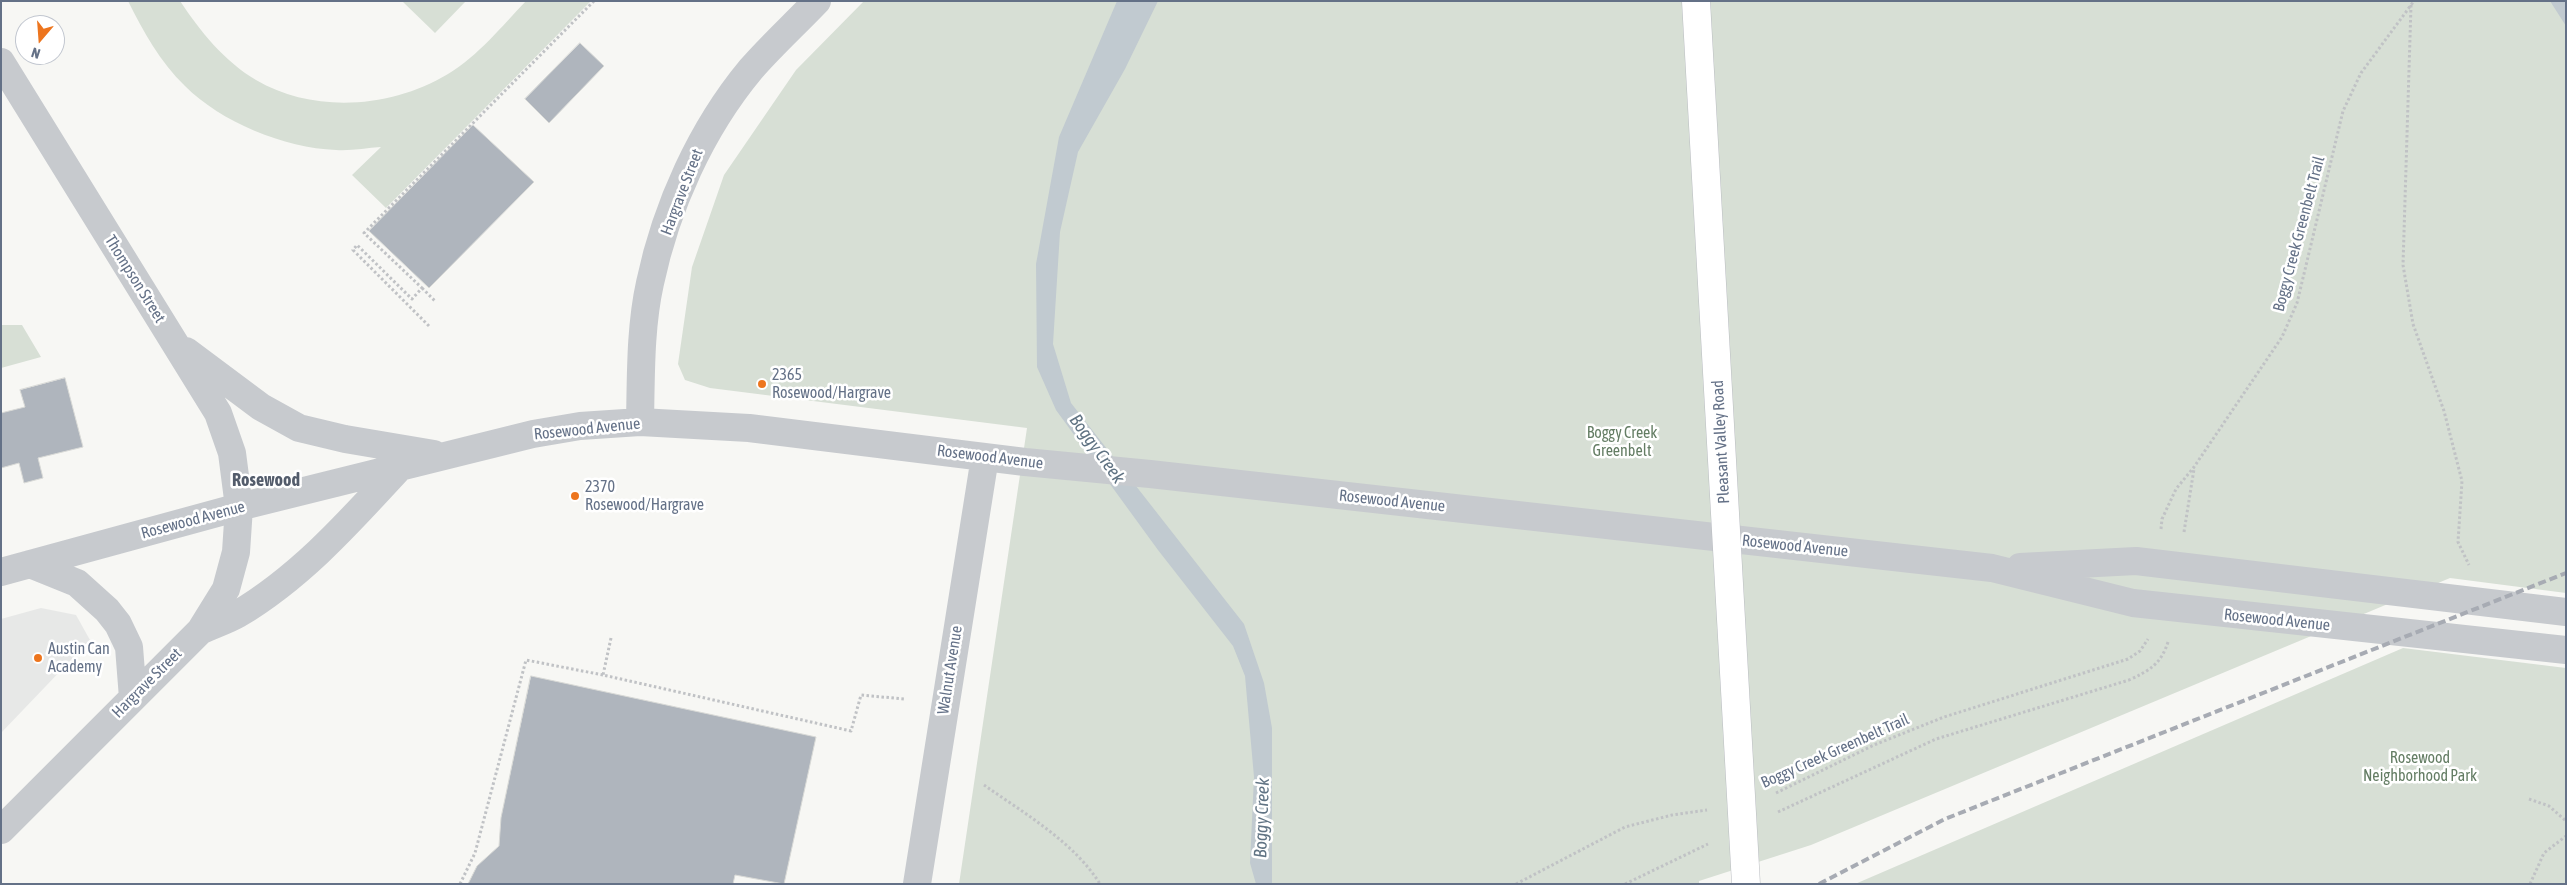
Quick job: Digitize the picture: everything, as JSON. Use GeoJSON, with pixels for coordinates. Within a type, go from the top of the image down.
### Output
{"type":"FeatureCollection","features":[{"type":"Feature","properties":{"kind":"main road","name":"Pleasant Valley Road"},"geometry":{"type":"LineString","coordinates":[[1696,1],[1746,884]]}},
{"type":"Feature","properties":{"kind":"street","name":"Hargrave Street"},"geometry":{"type":"LineString","coordinates":[[640,422],[642,356],[650,283],[686,172],[708,129],[751,70],[817,1]]}},
{"type":"Feature","properties":{"kind":"street","name":"Thompson Street"},"geometry":{"type":"LineString","coordinates":[[1,62],[218,412],[232,453],[239,508]]}},
{"type":"Feature","properties":{"kind":"street"},"geometry":{"type":"LineString","coordinates":[[173,341],[261,407],[300,428],[345,439],[443,455]]}},
{"type":"Feature","properties":{"kind":"street","name":"Rosewood Avenue"},"geometry":{"type":"LineString","coordinates":[[1,572],[443,455],[533,434],[580,426],[640,422],[749,428],[1025,462],[1150,474],[1992,568],[2133,603],[2566,650]]}},
{"type":"Feature","properties":{"kind":"street","name":"Walnut Avenue"},"geometry":{"type":"LineString","coordinates":[[917,884],[985,457]]}},
{"type":"Feature","properties":{"kind":"street"},"geometry":{"type":"LineString","coordinates":[[200,631],[236,615],[266,596],[330,542],[400,467]]}},
{"type":"Feature","properties":{"kind":"street","name":"Hargrave Street"},"geometry":{"type":"LineString","coordinates":[[1,830],[200,631],[226,589],[236,552],[239,508]]}},
{"type":"Feature","properties":{"kind":"street","name":"Rosewood Avenue"},"geometry":{"type":"LineString","coordinates":[[1992,568],[2136,561],[2566,612]]}},
{"type":"Feature","properties":{"kind":"street"},"geometry":{"type":"LineString","coordinates":[[30,564],[77,583],[107,610],[118,624],[129,647],[133,698]]}},
{"type":"Feature","properties":{"kind":"path"},"geometry":{"type":"LineString","coordinates":[[435,301],[364,233],[594,1]]}},
{"type":"Feature","properties":{"kind":"path"},"geometry":{"type":"LineString","coordinates":[[2413,3],[2403,265],[2413,324],[2444,411],[2462,481],[2458,542],[2471,568]]}},
{"type":"Feature","properties":{"kind":"path","name":"Boggy Creek Greenbelt Trail"},"geometry":{"type":"LineString","coordinates":[[2160,534],[2162,519],[2169,502],[2282,337],[2297,303],[2343,111],[2361,73],[2413,3]]}},
{"type":"Feature","properties":{"kind":"path"},"geometry":{"type":"LineString","coordinates":[[422,288],[412,299],[357,245],[353,250],[429,326]]}},
{"type":"Feature","properties":{"kind":"path","name":"Boggy Creek Greenbelt Trail"},"geometry":{"type":"LineString","coordinates":[[2183,534],[2194,467]]}},
{"type":"Feature","properties":{"kind":"path","name":"Boggy Creek Greenbelt Trail"},"geometry":{"type":"LineString","coordinates":[[1772,794],[1874,745],[1944,717],[2128,660],[2140,651],[2149,635]]}},
{"type":"Feature","properties":{"kind":"path","name":"Boggy Creek Greenbelt Trail"},"geometry":{"type":"LineString","coordinates":[[1776,813],[1936,740],[2129,680],[2149,672],[2159,663],[2170,637]]}},
{"type":"Feature","properties":{"kind":"path"},"geometry":{"type":"LineString","coordinates":[[603,675],[611,638]]}},
{"type":"Feature","properties":{"kind":"path"},"geometry":{"type":"LineString","coordinates":[[460,884],[476,853],[526,660],[603,675],[851,731],[861,695],[904,699]]}},
{"type":"Feature","properties":{"kind":"path"},"geometry":{"type":"LineString","coordinates":[[984,785],[1064,843],[1089,865],[1100,884]]}},
{"type":"Feature","properties":{"kind":"path"},"geometry":{"type":"LineString","coordinates":[[2529,799],[2549,806],[2566,821]]}},
{"type":"Feature","properties":{"kind":"path"},"geometry":{"type":"LineString","coordinates":[[1516,884],[1625,827],[1672,815],[1716,809]]}},
{"type":"Feature","properties":{"kind":"path"},"geometry":{"type":"LineString","coordinates":[[2530,884],[2544,853],[2566,836]]}},
{"type":"Feature","properties":{"kind":"path"},"geometry":{"type":"LineString","coordinates":[[1625,884],[1714,842]]}},
{"type":"Feature","properties":{"kind":"shaded area","name":"Austin Can Academy"},"geometry":{"type":"Polygon","coordinates":[[[41,608],[76,615],[90,640],[1,733],[1,619],[41,608]]]}},
{"type":"Feature","properties":{"kind":"green space"},"geometry":{"type":"Polygon","coordinates":[[[128,1],[180,1],[213,45],[233,64],[256,80],[279,91],[303,98],[327,102],[353,103],[403,94],[448,74],[480,50],[526,1],[591,1],[386,208],[352,175],[381,147],[353,150],[316,148],[275,138],[235,122],[200,99],[176,77],[153,46],[128,1]]]}},
{"type":"Feature","properties":{"kind":"green space"},"geometry":{"type":"Polygon","coordinates":[[[402,1],[466,1],[435,33],[402,1]]]}},
{"type":"Feature","properties":{"kind":"green space","name":"Boggy Creek Greenbelt"},"geometry":{"type":"Polygon","coordinates":[[[864,1],[2566,1],[2566,593],[2450,578],[1811,845],[1699,881],[1699,884],[959,884],[1027,428],[710,388],[685,380],[678,364],[692,267],[724,175],[796,70],[864,1]]]}},
{"type":"Feature","properties":{"kind":"green space"},"geometry":{"type":"Polygon","coordinates":[[[1,325],[22,325],[41,357],[1,368],[1,325]]]}},
{"type":"Feature","properties":{"kind":"green space","name":"Rosewood Neighborhood Park"},"geometry":{"type":"Polygon","coordinates":[[[2403,648],[2566,668],[2566,884],[1855,884],[2403,648]]]}},
{"type":"Feature","properties":{"kind":"water","name":"Boggy Creek"},"geometry":{"type":"Polygon","coordinates":[[[1117,1],[1158,1],[1125,69],[1078,152],[1060,232],[1053,344],[1071,403],[1244,624],[1264,683],[1272,728],[1272,884],[1256,884],[1250,863],[1254,777],[1245,676],[1233,646],[1158,550],[1056,410],[1037,367],[1036,264],[1059,137],[1117,1]]]}},
{"type":"Feature","properties":{"kind":"water"},"geometry":{"type":"Polygon","coordinates":[[[2550,1],[2566,1],[2566,26],[2550,1]]]}},
{"type":"Feature","properties":{"kind":"building"},"geometry":{"type":"Polygon","coordinates":[[[580,43],[604,66],[549,123],[525,99],[580,43]]]}},
{"type":"Feature","properties":{"kind":"building"},"geometry":{"type":"Polygon","coordinates":[[[473,125],[534,182],[429,288],[369,231],[473,125]]]}},
{"type":"Feature","properties":{"kind":"building"},"geometry":{"type":"Polygon","coordinates":[[[65,378],[83,447],[38,458],[43,478],[24,483],[19,463],[1,468],[1,413],[25,407],[20,390],[65,378]]]}},
{"type":"Feature","properties":{"kind":"building"},"geometry":{"type":"Polygon","coordinates":[[[531,676],[816,737],[784,884],[735,875],[733,884],[468,884],[477,866],[499,846],[501,818],[531,676]]]}},
{"type":"Feature","properties":{"kind":"railway"},"geometry":{"type":"LineString","coordinates":[[1819,884],[1945,819],[2566,573]]}},
{"type":"Feature","properties":{"kind":"place","name":"2365 Rosewood/Hargrave"},"geometry":{"type":"Point","coordinates":[762,384]}},
{"type":"Feature","properties":{"kind":"place","name":"2370 Rosewood/Hargrave"},"geometry":{"type":"Point","coordinates":[575,496]}},
{"type":"Feature","properties":{"kind":"place","name":"Austin Can Academy"},"geometry":{"type":"Point","coordinates":[38,658]}},
{"type":"Feature","properties":{"kind":"district","name":"Rosewood"},"geometry":{"type":"Point","coordinates":[266,480]}}]}
